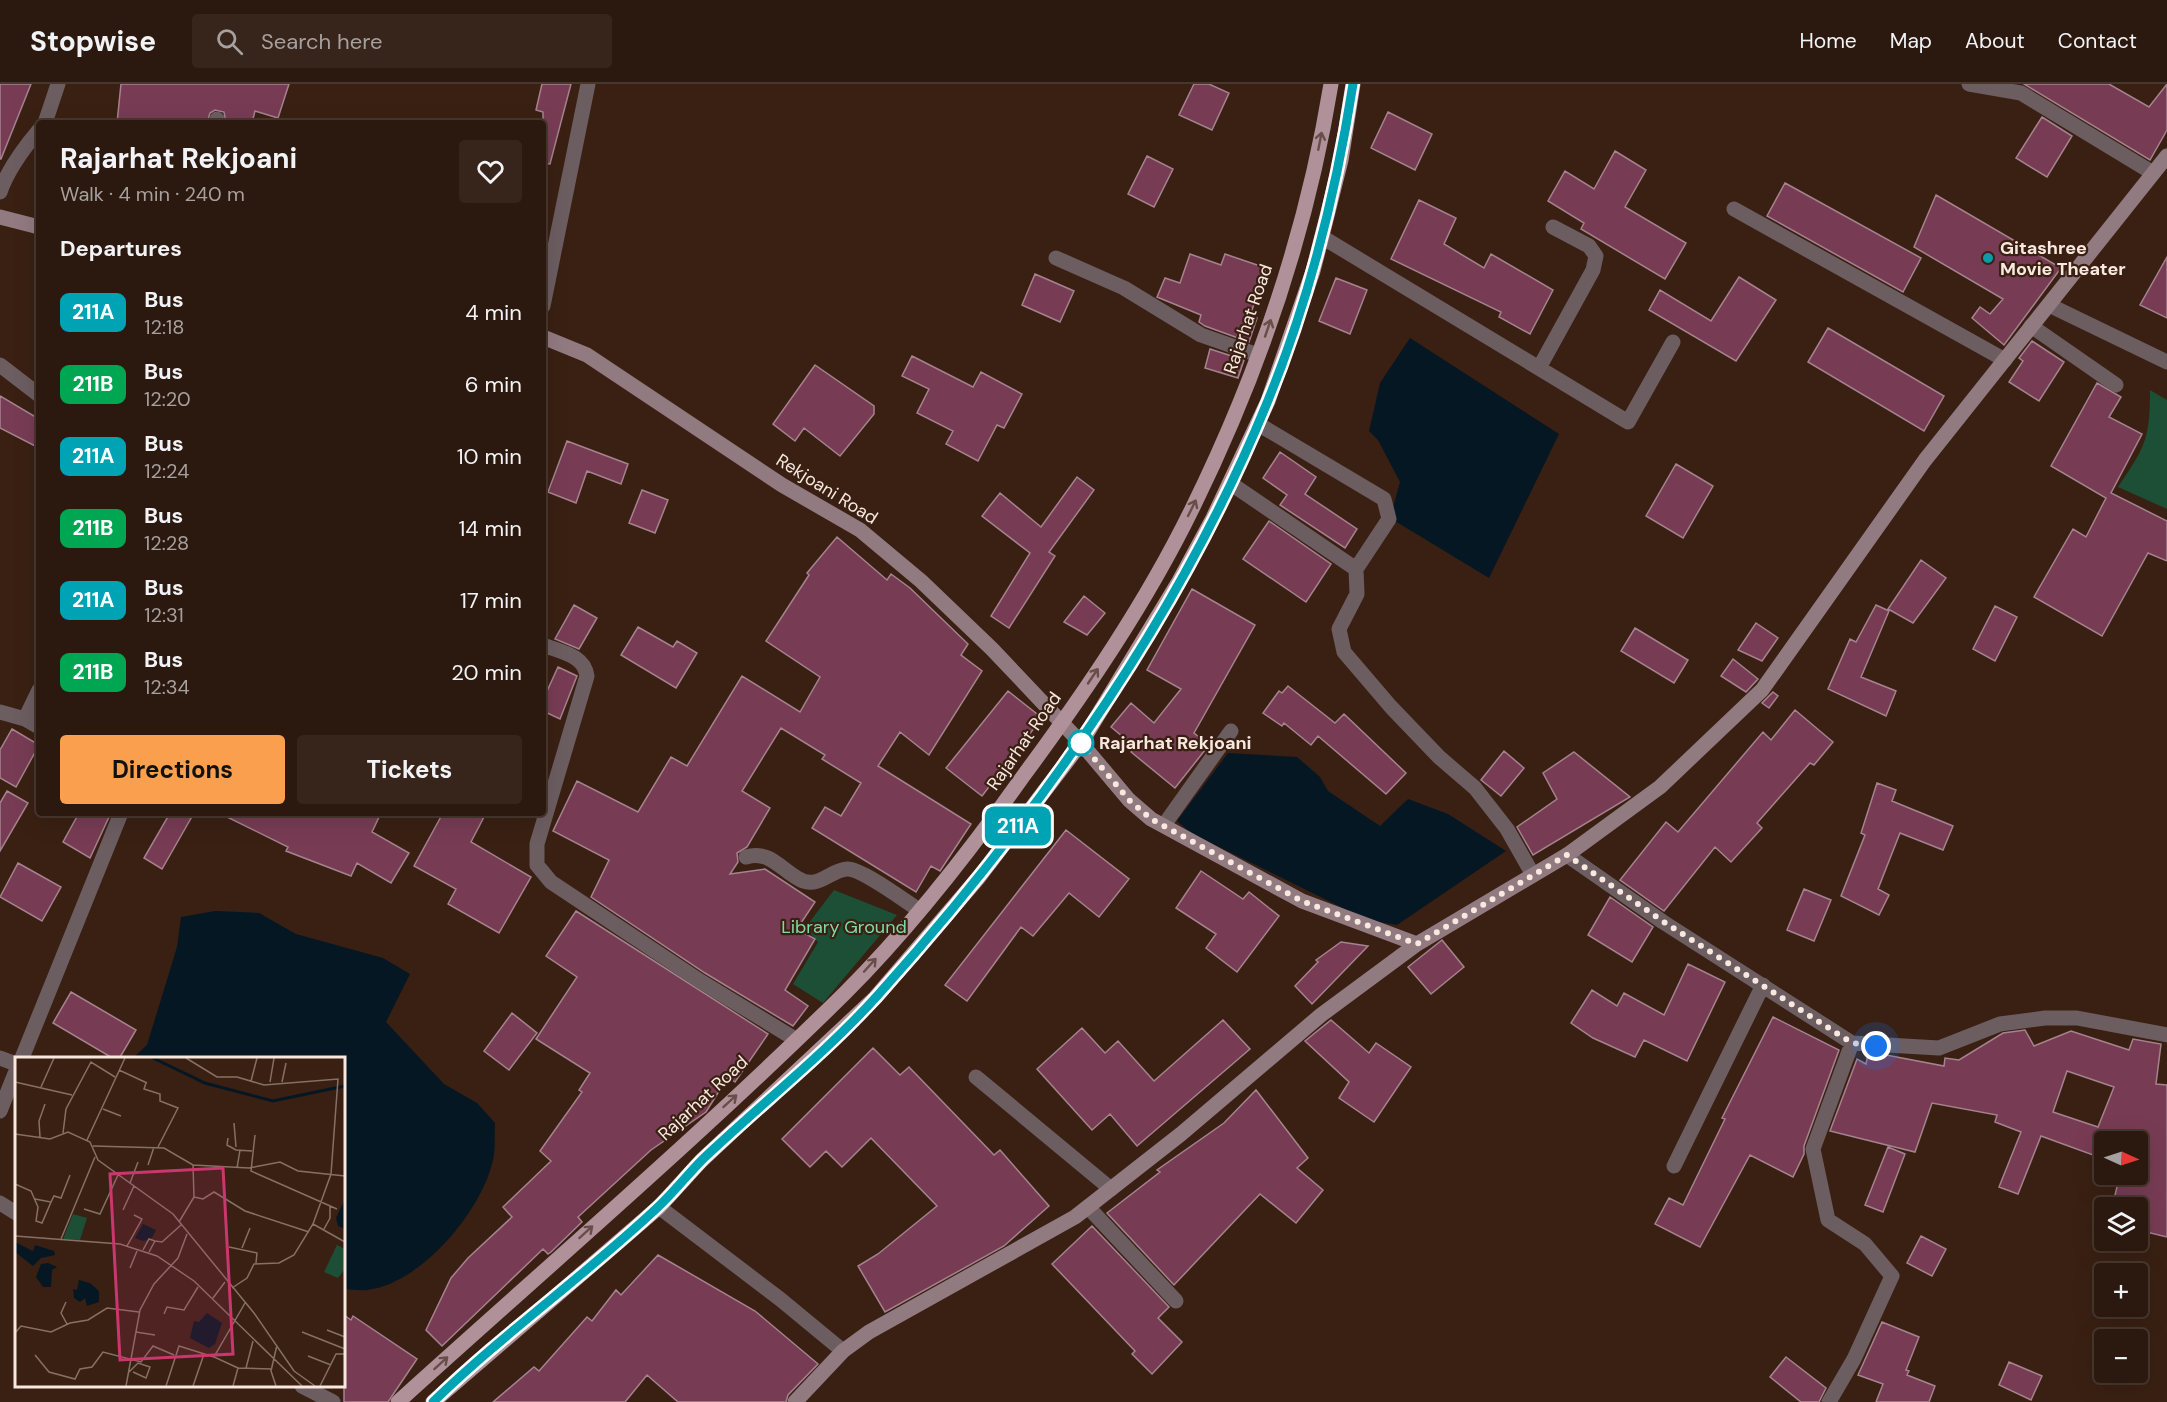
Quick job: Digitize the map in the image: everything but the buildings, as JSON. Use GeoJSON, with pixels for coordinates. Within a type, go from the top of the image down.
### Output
{"type":"FeatureCollection","features":[{"type":"Feature","properties":{"kind":"main road","name":"Rajarhat Road"},"geometry":{"type":"LineString","coordinates":[[398,1402],[847,991],[966,856],[1061,725],[1114,646],[1191,510],[1258,355],[1297,232],[1316,158],[1331,84]]}},
{"type":"Feature","properties":{"kind":"main road"},"geometry":{"type":"LineString","coordinates":[[433,1402],[658,1207],[701,1161],[875,999],[978,878],[1081,743],[1178,583],[1258,424],[1289,340],[1322,237],[1341,160],[1353,84]]}},
{"type":"Feature","properties":{"kind":"street"},"geometry":{"type":"LineString","coordinates":[[46,120],[58,84]]}},
{"type":"Feature","properties":{"kind":"street"},"geometry":{"type":"LineString","coordinates":[[546,291],[588,84]]}},
{"type":"Feature","properties":{"kind":"street"},"geometry":{"type":"LineString","coordinates":[[1969,84],[2021,93],[2153,173]]}},
{"type":"Feature","properties":{"kind":"street"},"geometry":{"type":"LineString","coordinates":[[0,192],[4,179],[36,133]]}},
{"type":"Feature","properties":{"kind":"street"},"geometry":{"type":"LineString","coordinates":[[795,1402],[843,1351],[903,1311],[1075,1217],[1181,1134],[1321,1015],[1417,944],[1567,855],[1660,787],[1762,690],[1925,460],[2167,156]]}},
{"type":"Feature","properties":{"kind":"street"},"geometry":{"type":"LineString","coordinates":[[1734,209],[2005,360]]}},
{"type":"Feature","properties":{"kind":"street"},"geometry":{"type":"LineString","coordinates":[[0,217],[36,226]]}},
{"type":"Feature","properties":{"kind":"street"},"geometry":{"type":"LineString","coordinates":[[1539,368],[1593,270],[1596,256],[1589,246],[1553,226]]}},
{"type":"Feature","properties":{"kind":"street"},"geometry":{"type":"LineString","coordinates":[[1322,237],[1628,422],[1673,342]]}},
{"type":"Feature","properties":{"kind":"street"},"geometry":{"type":"LineString","coordinates":[[1056,258],[1124,288],[1201,334],[1258,355]]}},
{"type":"Feature","properties":{"kind":"street"},"geometry":{"type":"LineString","coordinates":[[2049,305],[2167,362]]}},
{"type":"Feature","properties":{"kind":"street"},"geometry":{"type":"LineString","coordinates":[[2031,326],[2116,385]]}},
{"type":"Feature","properties":{"kind":"street","name":"Rekjoani Road"},"geometry":{"type":"LineString","coordinates":[[546,338],[587,355],[782,484],[860,530],[921,581],[960,619],[1081,743],[1129,800],[1164,825],[1302,901],[1417,944]]}},
{"type":"Feature","properties":{"kind":"street"},"geometry":{"type":"LineString","coordinates":[[0,365],[36,393]]}},
{"type":"Feature","properties":{"kind":"street"},"geometry":{"type":"LineString","coordinates":[[1258,424],[1384,499],[1389,519],[1356,569],[1358,594],[1340,629],[1344,652],[1391,707],[1439,757],[1475,788],[1507,829],[1533,875]]}},
{"type":"Feature","properties":{"kind":"street"},"geometry":{"type":"LineString","coordinates":[[1230,483],[1356,569]]}},
{"type":"Feature","properties":{"kind":"street"},"geometry":{"type":"LineString","coordinates":[[546,646],[579,659],[586,666],[587,676],[546,814]]}},
{"type":"Feature","properties":{"kind":"street"},"geometry":{"type":"LineString","coordinates":[[0,712],[32,723],[36,704]]}},
{"type":"Feature","properties":{"kind":"street"},"geometry":{"type":"LineString","coordinates":[[1164,825],[1231,731]]}},
{"type":"Feature","properties":{"kind":"street"},"geometry":{"type":"LineString","coordinates":[[23,1057],[120,816]]}},
{"type":"Feature","properties":{"kind":"street"},"geometry":{"type":"LineString","coordinates":[[545,816],[537,844],[537,865],[551,882],[700,981],[795,1039]]}},
{"type":"Feature","properties":{"kind":"street"},"geometry":{"type":"LineString","coordinates":[[746,857],[761,855],[809,882],[816,882],[841,870],[855,870],[919,909]]}},
{"type":"Feature","properties":{"kind":"street"},"geometry":{"type":"LineString","coordinates":[[1567,855],[1664,922],[1852,1043],[1939,1048],[2000,1024],[2045,1018],[2077,1018],[2167,1035]]}},
{"type":"Feature","properties":{"kind":"street"},"geometry":{"type":"LineString","coordinates":[[1674,1166],[1763,985]]}},
{"type":"Feature","properties":{"kind":"street"},"geometry":{"type":"LineString","coordinates":[[1830,1402],[1854,1359],[1892,1276],[1865,1244],[1827,1220],[1813,1149],[1852,1043]]}},
{"type":"Feature","properties":{"kind":"street"},"geometry":{"type":"LineString","coordinates":[[0,1058],[15,1064]]}},
{"type":"Feature","properties":{"kind":"street"},"geometry":{"type":"LineString","coordinates":[[0,1111],[15,1074]]}},
{"type":"Feature","properties":{"kind":"street"},"geometry":{"type":"LineString","coordinates":[[976,1077],[1111,1189]]}},
{"type":"Feature","properties":{"kind":"street"},"geometry":{"type":"LineString","coordinates":[[0,1203],[15,1212]]}},
{"type":"Feature","properties":{"kind":"street"},"geometry":{"type":"LineString","coordinates":[[658,1207],[780,1299],[843,1351]]}},
{"type":"Feature","properties":{"kind":"street"},"geometry":{"type":"LineString","coordinates":[[1088,1207],[1176,1301]]}},
{"type":"Feature","properties":{"kind":"street"},"geometry":{"type":"LineString","coordinates":[[304,1387],[333,1402]]}},
{"type":"Feature","properties":{"kind":"green space"},"geometry":{"type":"Polygon","coordinates":[[[2150,390],[2167,400],[2167,509],[2118,487],[2144,442],[2149,421],[2150,390]]]}},
{"type":"Feature","properties":{"kind":"green space","name":"Library Ground"},"geometry":{"type":"Polygon","coordinates":[[[834,890],[897,915],[823,1003],[793,984],[818,942],[805,928],[834,890]]]}},
{"type":"Feature","properties":{"kind":"water"},"geometry":{"type":"Polygon","coordinates":[[[1410,338],[1559,434],[1489,578],[1390,518],[1400,482],[1378,440],[1369,431],[1380,383],[1410,338]]]}},
{"type":"Feature","properties":{"kind":"water"},"geometry":{"type":"Polygon","coordinates":[[[1228,753],[1297,757],[1320,777],[1328,791],[1380,826],[1408,799],[1448,814],[1506,851],[1397,925],[1367,920],[1191,833],[1177,821],[1228,753]]]}},
{"type":"Feature","properties":{"kind":"water"},"geometry":{"type":"Polygon","coordinates":[[[215,911],[259,913],[296,934],[383,958],[410,974],[386,1022],[444,1084],[477,1103],[495,1123],[493,1159],[485,1184],[474,1204],[444,1244],[407,1275],[387,1285],[367,1290],[345,1289],[345,1057],[134,1057],[147,1045],[177,947],[181,917],[215,911]]]}},
{"type":"Feature","properties":{"kind":"bus line","name":"211A"},"geometry":{"type":"LineString","coordinates":[[433,1402],[658,1207],[701,1161],[875,999],[978,878],[1081,743],[1178,583],[1242,459],[1268,401],[1313,271],[1341,160],[1353,84]]}},
{"type":"Feature","properties":{"kind":"place","name":"Gitashree Movie Theater"},"geometry":{"type":"Point","coordinates":[1988,258]}},
{"type":"Feature","properties":{"kind":"place","name":"Rajarhat Rekjoani"},"geometry":{"type":"Point","coordinates":[1081,743]}},
{"type":"Feature","properties":{"kind":"route"},"geometry":{"type":"LineString","coordinates":[[1081,743],[1129,800],[1151,819],[1302,901],[1417,944],[1567,855],[1664,922],[1852,1043],[1876,1046]]}}]}
